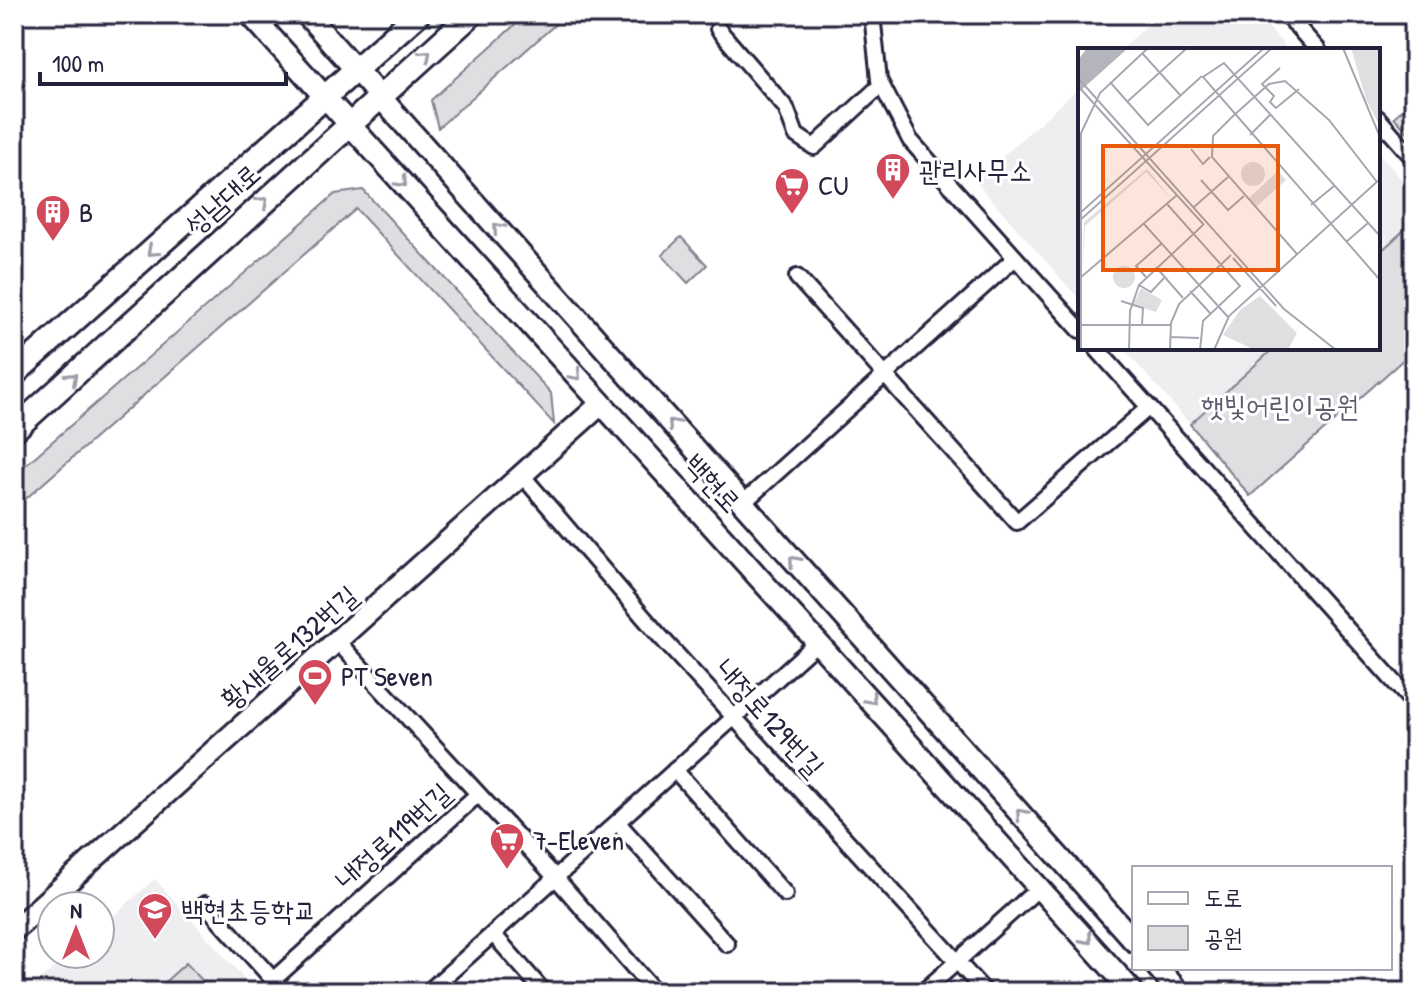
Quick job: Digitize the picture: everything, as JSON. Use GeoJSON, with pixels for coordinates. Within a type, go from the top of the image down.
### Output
{"type":"FeatureCollection","features":[{"type":"Feature","properties":{"kind":"main road","name":"백현로"},"geometry":{"type":"LineString","coordinates":[[250,14],[1041,886],[1133,992]]}},
{"type":"Feature","properties":{"kind":"main road","name":"백현로"},"geometry":{"type":"LineString","coordinates":[[306,14],[1132,939]]}},
{"type":"Feature","properties":{"kind":"main road","name":"성남대로"},"geometry":{"type":"LineString","coordinates":[[14,374],[418,14]]}},
{"type":"Feature","properties":{"kind":"main road","name":"성남대로"},"geometry":{"type":"LineString","coordinates":[[14,430],[472,14]]}},
{"type":"Feature","properties":{"kind":"main road","name":"황새울로132번길"},"geometry":{"type":"LineString","coordinates":[[14,930],[601,404]]}},
{"type":"Feature","properties":{"kind":"main road"},"geometry":{"type":"LineString","coordinates":[[1160,970],[1179,992]]}},
{"type":"Feature","properties":{"kind":"street"},"geometry":{"type":"LineString","coordinates":[[872,14],[881,85],[910,140],[1078,328]]}},
{"type":"Feature","properties":{"kind":"street"},"geometry":{"type":"LineString","coordinates":[[1286,14],[1316,48]]}},
{"type":"Feature","properties":{"kind":"street"},"geometry":{"type":"LineString","coordinates":[[718,29],[786,108],[796,135],[814,147],[881,85]]}},
{"type":"Feature","properties":{"kind":"street"},"geometry":{"type":"LineString","coordinates":[[1380,120],[1414,159]]}},
{"type":"Feature","properties":{"kind":"street"},"geometry":{"type":"LineString","coordinates":[[744,502],[1015,258]]}},
{"type":"Feature","properties":{"kind":"street"},"geometry":{"type":"LineString","coordinates":[[797,277],[1017,522],[1149,407]]}},
{"type":"Feature","properties":{"kind":"street"},"geometry":{"type":"LineString","coordinates":[[1098,350],[1414,704]]}},
{"type":"Feature","properties":{"kind":"street","name":"내정로129번길"},"geometry":{"type":"LineString","coordinates":[[521,474],[734,718],[985,992]]}},
{"type":"Feature","properties":{"kind":"street","name":"내정로119번길"},"geometry":{"type":"LineString","coordinates":[[336,640],[556,878],[655,992]]}},
{"type":"Feature","properties":{"kind":"street"},"geometry":{"type":"LineString","coordinates":[[432,990],[819,641]]}},
{"type":"Feature","properties":{"kind":"street"},"geometry":{"type":"LineString","coordinates":[[675,770],[785,894]]}},
{"type":"Feature","properties":{"kind":"street","name":"내정로119번길"},"geometry":{"type":"LineString","coordinates":[[273,980],[477,795]]}},
{"type":"Feature","properties":{"kind":"street"},"geometry":{"type":"LineString","coordinates":[[618,823],[727,944]]}},
{"type":"Feature","properties":{"kind":"street"},"geometry":{"type":"LineString","coordinates":[[923,992],[1041,886]]}},
{"type":"Feature","properties":{"kind":"street"},"geometry":{"type":"LineString","coordinates":[[205,904],[284,992]]}},
{"type":"Feature","properties":{"kind":"street"},"geometry":{"type":"LineString","coordinates":[[494,935],[544,992]]}},
{"type":"Feature","properties":{"kind":"shaded area"},"geometry":{"type":"Polygon","coordinates":[[[1160,14],[1257,14],[1286,48],[1122,48],[1160,14]]]}},
{"type":"Feature","properties":{"kind":"shaded area"},"geometry":{"type":"Polygon","coordinates":[[[1078,89],[1078,298],[975,181],[1078,89]]]}},
{"type":"Feature","properties":{"kind":"shaded area"},"geometry":{"type":"Polygon","coordinates":[[[1380,154],[1414,194],[1414,221],[1380,252],[1380,154]]]}},
{"type":"Feature","properties":{"kind":"shaded area"},"geometry":{"type":"Polygon","coordinates":[[[1125,350],[1272,350],[1190,424],[1125,350]]]}},
{"type":"Feature","properties":{"kind":"shaded area","name":"백현초등학교"},"geometry":{"type":"Polygon","coordinates":[[[155,879],[256,992],[26,992],[51,970],[116,970],[116,914],[155,879]]]}},
{"type":"Feature","properties":{"kind":"green space"},"geometry":{"type":"Polygon","coordinates":[[[527,14],[567,14],[438,128],[431,100],[527,14]]]}},
{"type":"Feature","properties":{"kind":"green space"},"geometry":{"type":"Polygon","coordinates":[[[1414,99],[1414,139],[1394,117],[1414,99]]]}},
{"type":"Feature","properties":{"kind":"green space"},"geometry":{"type":"Polygon","coordinates":[[[363,190],[551,393],[554,424],[356,209],[14,509],[14,475],[335,194],[363,190]]]}},
{"type":"Feature","properties":{"kind":"green space","name":"햇빛어린이공원"},"geometry":{"type":"Polygon","coordinates":[[[1414,221],[1414,350],[1250,496],[1190,424],[1272,350],[1380,350],[1380,252],[1414,221]]]}},
{"type":"Feature","properties":{"kind":"green space"},"geometry":{"type":"Polygon","coordinates":[[[681,237],[707,265],[688,283],[662,255],[681,237]]]}},
{"type":"Feature","properties":{"kind":"green space"},"geometry":{"type":"Polygon","coordinates":[[[186,963],[213,992],[154,992],[186,963]]]}},
{"type":"Feature","properties":{"kind":"place","name":"관리사무소"},"geometry":{"type":"Point","coordinates":[893,201]}},
{"type":"Feature","properties":{"kind":"place","name":"CU"},"geometry":{"type":"Point","coordinates":[792,216]}},
{"type":"Feature","properties":{"kind":"place","name":"B"},"geometry":{"type":"Point","coordinates":[53,243]}},
{"type":"Feature","properties":{"kind":"place","name":"PT Seven"},"geometry":{"type":"Point","coordinates":[315,707]}},
{"type":"Feature","properties":{"kind":"place","name":"7-Eleven"},"geometry":{"type":"Point","coordinates":[507,871]}},
{"type":"Feature","properties":{"kind":"place","name":"백현초등학교"},"geometry":{"type":"Point","coordinates":[155,941]}}]}
